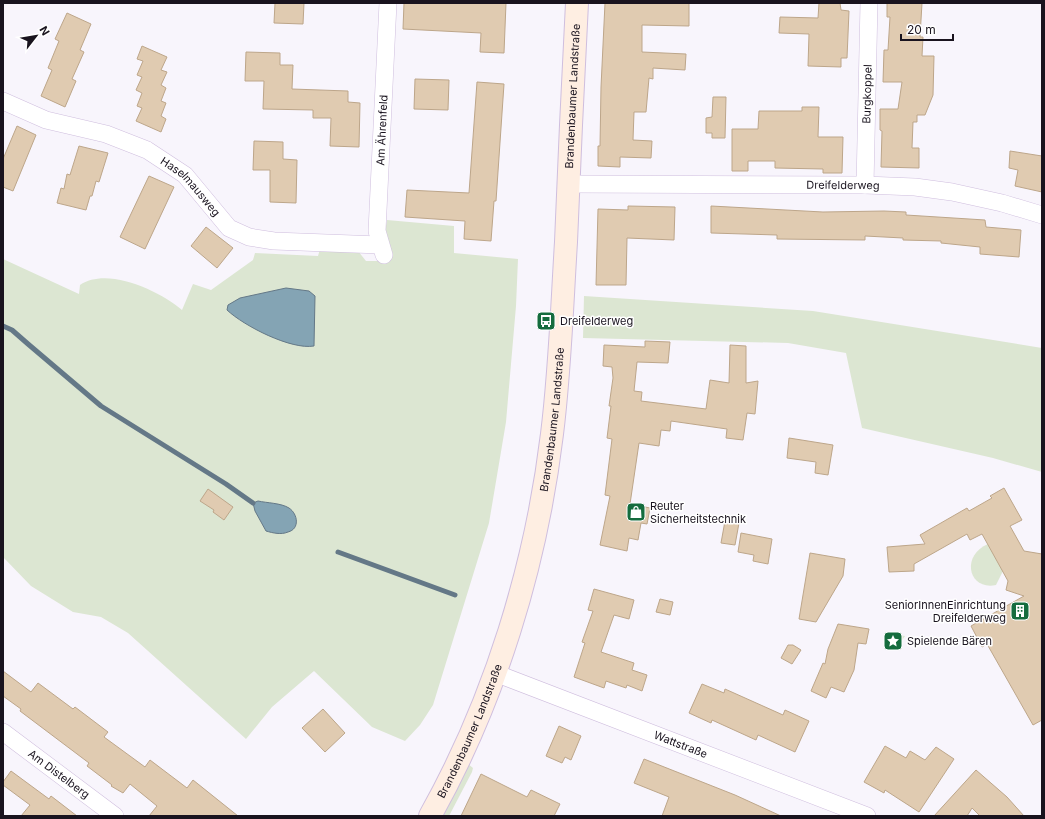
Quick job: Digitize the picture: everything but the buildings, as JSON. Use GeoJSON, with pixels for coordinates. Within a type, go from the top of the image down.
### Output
{"type":"FeatureCollection","features":[{"type":"Feature","properties":{"kind":"main road","name":"Brandenbaumer Landstraße"},"geometry":{"type":"LineString","coordinates":[[430,816],[456,767],[495,673],[529,557],[544,484],[552,435],[561,331],[577,3]]}},
{"type":"Feature","properties":{"kind":"street","name":"Am Ährenfeld"},"geometry":{"type":"LineString","coordinates":[[382,250],[377,231],[388,3]]}},
{"type":"Feature","properties":{"kind":"street","name":"Burgkoppel"},"geometry":{"type":"LineString","coordinates":[[866,185],[869,3]]}},
{"type":"Feature","properties":{"kind":"street","name":"Haselmausweg"},"geometry":{"type":"LineString","coordinates":[[3,101],[46,120],[106,134],[148,150],[185,175],[229,228],[249,237],[274,241],[382,250]]}},
{"type":"Feature","properties":{"kind":"street","name":"Dreifelderweg"},"geometry":{"type":"LineString","coordinates":[[568,184],[866,185],[915,187],[952,192],[1002,203],[1042,215]]}},
{"type":"Feature","properties":{"kind":"street","name":"Wattstraße"},"geometry":{"type":"LineString","coordinates":[[495,673],[867,816]]}},
{"type":"Feature","properties":{"kind":"street","name":"Am Distelberg"},"geometry":{"type":"LineString","coordinates":[[3,732],[115,816]]}},
{"type":"Feature","properties":{"kind":"green space"},"geometry":{"type":"Polygon","coordinates":[[[387,220],[454,226],[454,253],[518,259],[516,306],[506,422],[489,523],[433,705],[420,725],[405,741],[372,727],[314,671],[272,707],[246,739],[128,633],[101,617],[73,612],[31,586],[3,557],[3,259],[79,294],[80,285],[91,280],[104,278],[118,280],[133,283],[161,295],[182,310],[193,284],[211,290],[253,260],[255,253],[318,256],[320,249],[358,251],[366,261],[380,261],[387,220]]]}},
{"type":"Feature","properties":{"kind":"green space"},"geometry":{"type":"Polygon","coordinates":[[[584,296],[813,311],[1042,348],[1042,472],[993,458],[862,428],[846,353],[788,343],[583,338],[584,296]]]}},
{"type":"Feature","properties":{"kind":"green space"},"geometry":{"type":"Polygon","coordinates":[[[988,544],[1003,571],[996,585],[979,583],[974,578],[971,571],[971,564],[974,556],[979,549],[988,544]]]}},
{"type":"Feature","properties":{"kind":"green space"},"geometry":{"type":"Polygon","coordinates":[[[885,633],[905,636],[896,649],[887,647],[885,633]]]}},
{"type":"Feature","properties":{"kind":"green space"},"geometry":{"type":"Polygon","coordinates":[[[468,764],[473,768],[472,772],[449,816],[440,816],[468,764]]]}},
{"type":"Feature","properties":{"kind":"water"},"geometry":{"type":"Polygon","coordinates":[[[286,288],[309,291],[315,296],[314,346],[293,344],[268,336],[245,323],[227,310],[228,305],[240,298],[286,288]]]}},
{"type":"Feature","properties":{"kind":"water"},"geometry":{"type":"Polygon","coordinates":[[[258,501],[278,504],[289,508],[296,517],[296,525],[294,528],[285,533],[266,531],[255,511],[253,503],[258,501]]]}},
{"type":"Feature","properties":{"kind":"waterway"},"geometry":{"type":"LineString","coordinates":[[3,326],[12,330],[101,406],[226,484],[253,503]]}},
{"type":"Feature","properties":{"kind":"waterway"},"geometry":{"type":"LineString","coordinates":[[338,552],[455,595]]}},
{"type":"Feature","properties":{"kind":"place","name":"Dreifelderweg"},"geometry":{"type":"Point","coordinates":[546,321]}},
{"type":"Feature","properties":{"kind":"place","name":"Reuter Sicherheitstechnik"},"geometry":{"type":"Point","coordinates":[636,512]}},
{"type":"Feature","properties":{"kind":"place","name":"SeniorInnenEinrichtung Dreifelderweg"},"geometry":{"type":"Point","coordinates":[1020,611]}},
{"type":"Feature","properties":{"kind":"place","name":"Spielende Bären"},"geometry":{"type":"Point","coordinates":[893,641]}}]}
